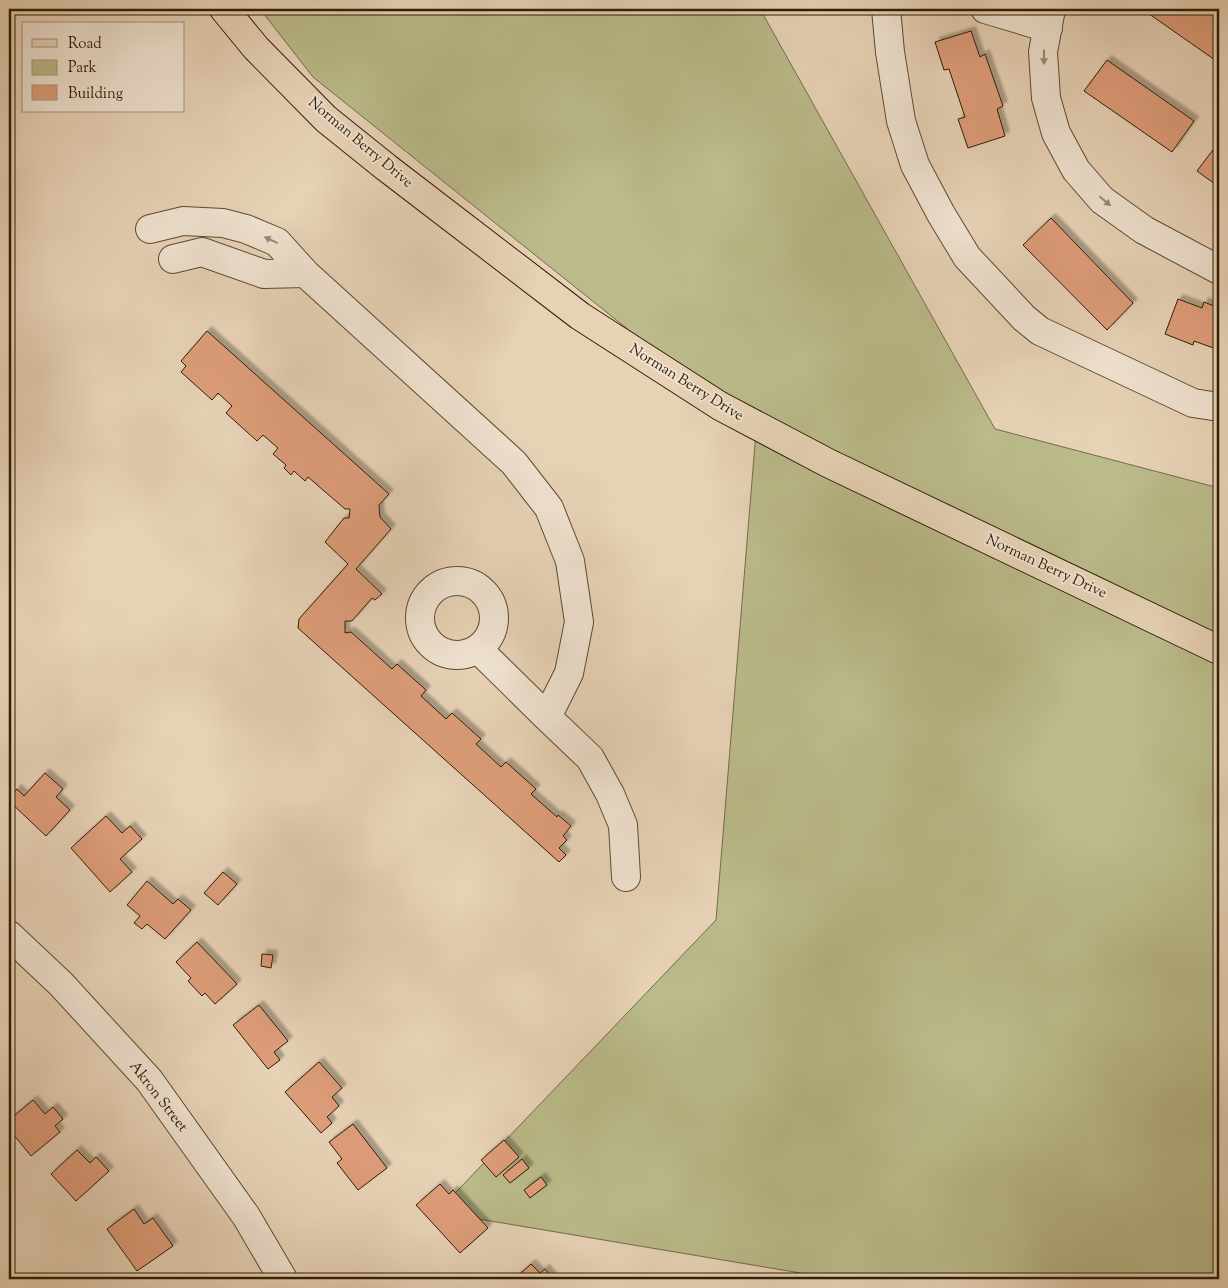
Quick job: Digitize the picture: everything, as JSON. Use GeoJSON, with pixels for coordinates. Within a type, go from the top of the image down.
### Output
{"type":"FeatureCollection","features":[{"type":"Feature","properties":{"kind":"main road","name":"Norman Berry Drive"},"geometry":{"type":"LineString","coordinates":[[224,9],[256,48],[326,119],[580,316],[720,406],[828,464],[1219,650]]}},
{"type":"Feature","properties":{"kind":"street"},"geometry":{"type":"LineString","coordinates":[[886,9],[890,52],[901,121],[915,165],[967,257],[1024,318],[1040,330],[1193,403],[1219,407]]}},
{"type":"Feature","properties":{"kind":"street"},"geometry":{"type":"LineString","coordinates":[[985,9],[1049,18],[1044,52],[1046,98],[1056,133],[1076,170],[1102,200],[1144,230],[1219,270]]}},
{"type":"Feature","properties":{"kind":"street"},"geometry":{"type":"LineString","coordinates":[[150,229],[183,221],[224,223],[277,242],[305,273],[514,463],[549,508],[570,561],[579,622],[569,673],[547,717]]}},
{"type":"Feature","properties":{"kind":"street"},"geometry":{"type":"LineString","coordinates":[[173,259],[202,252],[264,274],[305,273]]}},
{"type":"Feature","properties":{"kind":"street"},"geometry":{"type":"LineString","coordinates":[[478,649],[590,758],[610,794],[623,824],[626,877]]}},
{"type":"Feature","properties":{"kind":"street","name":"Akron Street"},"geometry":{"type":"LineString","coordinates":[[9,934],[61,984],[149,1080],[246,1216],[283,1279]]}},
{"type":"Feature","properties":{"kind":"green space"},"geometry":{"type":"Polygon","coordinates":[[[260,9],[760,9],[995,429],[1219,488],[1219,1279],[836,1279],[437,1212],[716,920],[756,432],[313,77],[260,9]]]}},
{"type":"Feature","properties":{"kind":"building"},"geometry":{"type":"Polygon","coordinates":[[[1142,9],[1208,9],[1219,17],[1219,54],[1215,60],[1142,9]]]}},
{"type":"Feature","properties":{"kind":"building"},"geometry":{"type":"Polygon","coordinates":[[[971,31],[980,57],[985,54],[1003,106],[997,109],[1005,136],[968,148],[958,119],[965,117],[949,69],[944,70],[935,42],[971,31]]]}},
{"type":"Feature","properties":{"kind":"building"},"geometry":{"type":"Polygon","coordinates":[[[1107,60],[1194,121],[1172,152],[1084,91],[1107,60]]]}},
{"type":"Feature","properties":{"kind":"building"},"geometry":{"type":"Polygon","coordinates":[[[1219,142],[1219,187],[1197,171],[1219,142]]]}},
{"type":"Feature","properties":{"kind":"building"},"geometry":{"type":"Polygon","coordinates":[[[1051,218],[1133,303],[1107,330],[1023,245],[1051,218]]]}},
{"type":"Feature","properties":{"kind":"building"},"geometry":{"type":"Polygon","coordinates":[[[1178,299],[1202,308],[1204,302],[1219,308],[1219,350],[1194,341],[1193,345],[1165,334],[1178,299]]]}},
{"type":"Feature","properties":{"kind":"building"},"geometry":{"type":"Polygon","coordinates":[[[207,331],[389,494],[379,505],[380,517],[391,529],[356,569],[382,594],[375,600],[372,598],[352,621],[345,621],[345,633],[351,632],[392,669],[397,664],[426,690],[421,696],[446,719],[452,713],[481,739],[476,744],[501,767],[506,762],[536,789],[531,794],[557,817],[558,815],[571,826],[563,836],[567,840],[559,848],[566,855],[559,862],[298,628],[299,619],[348,564],[325,542],[344,518],[349,518],[350,509],[345,509],[308,477],[305,481],[294,471],[291,475],[284,468],[286,465],[273,454],[278,448],[263,435],[257,441],[226,413],[232,406],[218,393],[212,400],[181,372],[186,366],[181,361],[207,331]]]}},
{"type":"Feature","properties":{"kind":"building"},"geometry":{"type":"Polygon","coordinates":[[[45,773],[63,789],[56,797],[70,810],[46,836],[9,801],[9,798],[17,789],[24,796],[45,773]]]}},
{"type":"Feature","properties":{"kind":"building"},"geometry":{"type":"Polygon","coordinates":[[[106,816],[122,833],[130,826],[142,839],[120,859],[132,872],[110,892],[71,848],[106,816]]]}},
{"type":"Feature","properties":{"kind":"building"},"geometry":{"type":"Polygon","coordinates":[[[223,872],[237,884],[218,905],[204,893],[223,872]]]}},
{"type":"Feature","properties":{"kind":"building"},"geometry":{"type":"Polygon","coordinates":[[[147,881],[173,904],[178,899],[191,910],[165,939],[147,924],[142,929],[134,923],[140,916],[127,905],[147,881]]]}},
{"type":"Feature","properties":{"kind":"building"},"geometry":{"type":"Polygon","coordinates":[[[197,942],[237,984],[215,1004],[205,993],[202,996],[188,981],[191,978],[176,962],[197,942]]]}},
{"type":"Feature","properties":{"kind":"building"},"geometry":{"type":"Polygon","coordinates":[[[262,954],[273,955],[271,968],[261,966],[262,954]]]}},
{"type":"Feature","properties":{"kind":"building"},"geometry":{"type":"Polygon","coordinates":[[[259,1005],[288,1041],[274,1052],[280,1060],[268,1069],[233,1025],[259,1005]]]}},
{"type":"Feature","properties":{"kind":"building"},"geometry":{"type":"Polygon","coordinates":[[[319,1062],[342,1088],[332,1097],[339,1106],[327,1117],[332,1123],[321,1133],[285,1092],[319,1062]]]}},
{"type":"Feature","properties":{"kind":"building"},"geometry":{"type":"Polygon","coordinates":[[[33,1100],[45,1114],[53,1107],[63,1119],[55,1126],[60,1132],[31,1156],[9,1129],[9,1120],[33,1100]]]}},
{"type":"Feature","properties":{"kind":"building"},"geometry":{"type":"Polygon","coordinates":[[[353,1124],[387,1168],[358,1190],[337,1163],[342,1159],[329,1142],[353,1124]]]}},
{"type":"Feature","properties":{"kind":"building"},"geometry":{"type":"Polygon","coordinates":[[[504,1140],[519,1157],[496,1177],[481,1160],[504,1140]]]}},
{"type":"Feature","properties":{"kind":"building"},"geometry":{"type":"Polygon","coordinates":[[[77,1150],[90,1163],[96,1157],[109,1171],[76,1201],[51,1174],[77,1150]]]}},
{"type":"Feature","properties":{"kind":"building"},"geometry":{"type":"Polygon","coordinates":[[[522,1159],[529,1168],[510,1183],[503,1175],[522,1159]]]}},
{"type":"Feature","properties":{"kind":"building"},"geometry":{"type":"Polygon","coordinates":[[[541,1177],[547,1185],[530,1198],[524,1190],[541,1177]]]}},
{"type":"Feature","properties":{"kind":"building"},"geometry":{"type":"Polygon","coordinates":[[[440,1184],[449,1194],[453,1190],[488,1228],[460,1253],[416,1205],[440,1184]]]}},
{"type":"Feature","properties":{"kind":"building"},"geometry":{"type":"Polygon","coordinates":[[[134,1209],[144,1224],[153,1218],[173,1246],[137,1271],[107,1229],[134,1209]]]}},
{"type":"Feature","properties":{"kind":"building"},"geometry":{"type":"Polygon","coordinates":[[[531,1264],[540,1273],[545,1269],[554,1279],[514,1279],[531,1264]]]}}]}
